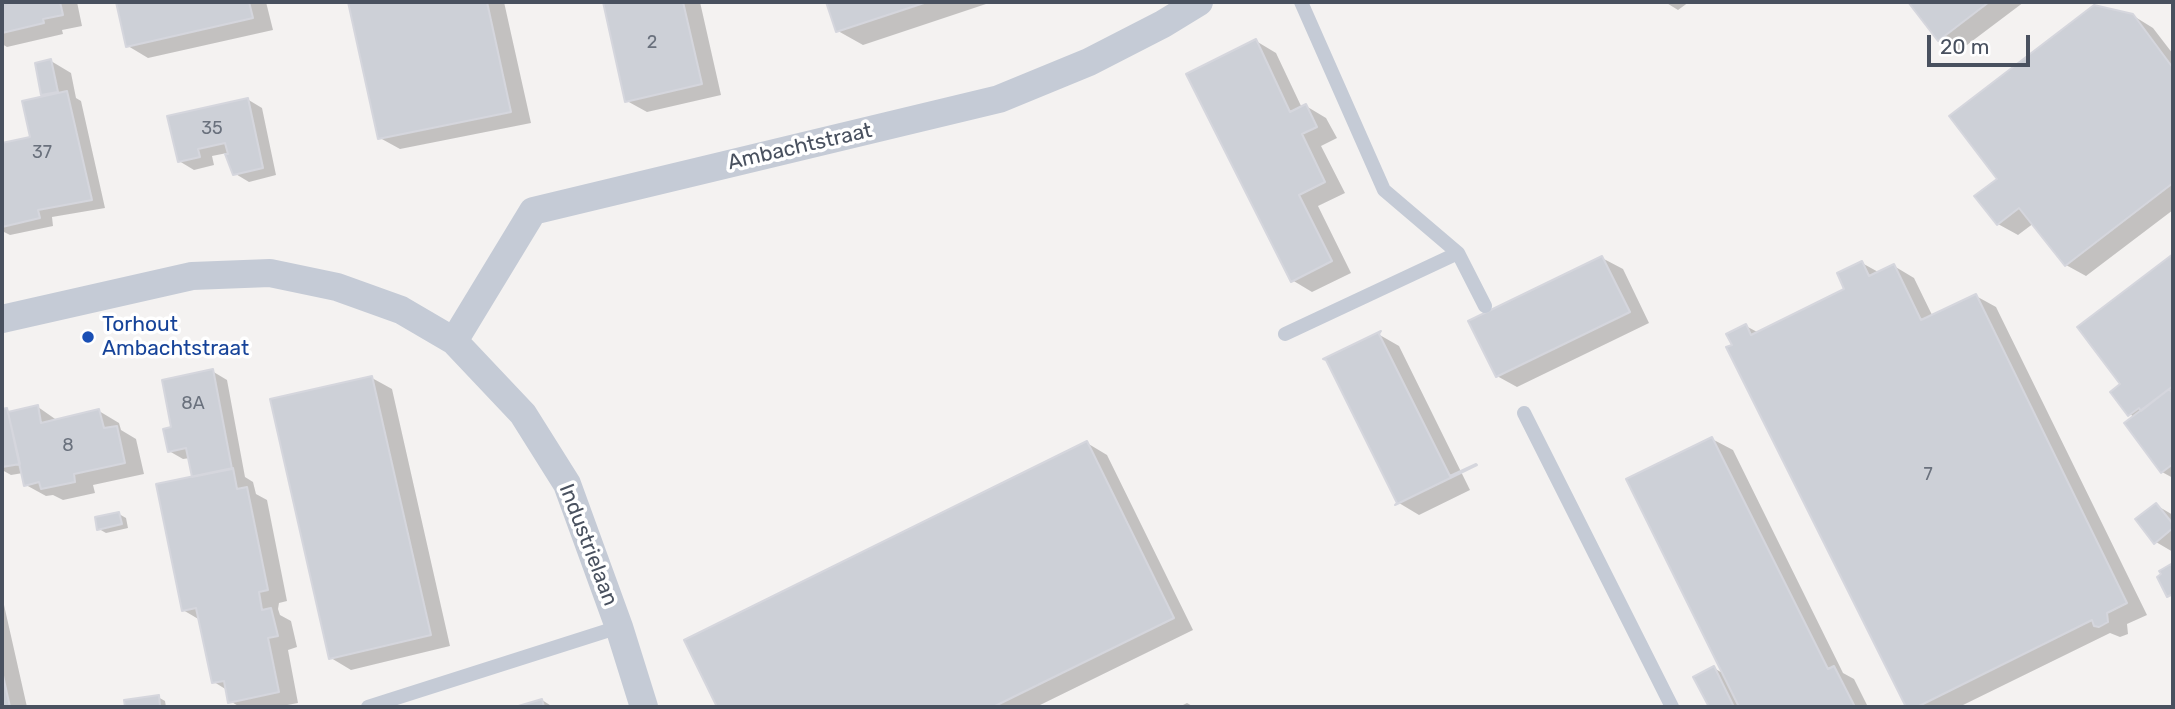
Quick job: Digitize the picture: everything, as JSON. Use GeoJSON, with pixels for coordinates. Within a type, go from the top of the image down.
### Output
{"type":"FeatureCollection","features":[{"type":"Feature","properties":{"kind":"street","name":"Ambachtstraat"},"geometry":{"type":"LineString","coordinates":[[454,341],[533,211],[999,99],[1089,62],[1199,2]]}},
{"type":"Feature","properties":{"kind":"street","name":"Industrielaan"},"geometry":{"type":"LineString","coordinates":[[2,319],[192,276],[270,273],[337,287],[401,310],[454,341],[523,414],[567,484],[619,627],[644,707]]}},
{"type":"Feature","properties":{"kind":"lane"},"geometry":{"type":"LineString","coordinates":[[1301,2],[1384,190],[1458,253],[1485,306]]}},
{"type":"Feature","properties":{"kind":"lane"},"geometry":{"type":"LineString","coordinates":[[1285,334],[1458,253]]}},
{"type":"Feature","properties":{"kind":"lane"},"geometry":{"type":"LineString","coordinates":[[1524,413],[1672,707]]}},
{"type":"Feature","properties":{"kind":"lane"},"geometry":{"type":"LineString","coordinates":[[368,707],[619,627]]}},
{"type":"Feature","properties":{"kind":"building"},"geometry":{"type":"Polygon","coordinates":[[[2,2],[60,2],[63,15],[43,19],[44,23],[2,33],[2,2]]]}},
{"type":"Feature","properties":{"kind":"building"},"geometry":{"type":"Polygon","coordinates":[[[116,2],[249,2],[253,18],[126,47],[116,2]]]}},
{"type":"Feature","properties":{"kind":"building"},"geometry":{"type":"Polygon","coordinates":[[[348,2],[487,2],[511,112],[378,139],[348,2]]]}},
{"type":"Feature","properties":{"kind":"building"},"geometry":{"type":"Polygon","coordinates":[[[603,2],[683,2],[702,84],[625,102],[603,2]]]}},
{"type":"Feature","properties":{"kind":"building"},"geometry":{"type":"Polygon","coordinates":[[[826,2],[927,2],[836,32],[826,2]]]}},
{"type":"Feature","properties":{"kind":"building"},"geometry":{"type":"Polygon","coordinates":[[[1908,2],[1989,2],[1938,41],[1908,2]]]}},
{"type":"Feature","properties":{"kind":"building"},"geometry":{"type":"Polygon","coordinates":[[[2094,5],[2133,14],[2173,68],[2173,183],[2065,266],[2019,208],[1997,225],[1974,196],[1997,179],[1949,116],[2094,5]]]}},
{"type":"Feature","properties":{"kind":"building"},"geometry":{"type":"Polygon","coordinates":[[[1256,39],[1290,112],[1306,104],[1317,127],[1302,134],[1325,182],[1299,195],[1332,261],[1291,282],[1186,74],[1256,39]]]}},
{"type":"Feature","properties":{"kind":"building"},"geometry":{"type":"Polygon","coordinates":[[[51,59],[58,92],[41,95],[35,63],[51,59]]]}},
{"type":"Feature","properties":{"kind":"building"},"geometry":{"type":"Polygon","coordinates":[[[67,91],[92,200],[38,210],[40,218],[2,227],[2,143],[30,137],[22,101],[67,91]]]}},
{"type":"Feature","properties":{"kind":"building"},"geometry":{"type":"Polygon","coordinates":[[[248,98],[263,168],[233,175],[225,154],[228,154],[225,143],[198,149],[200,157],[178,162],[167,116],[248,98]]]}},
{"type":"Feature","properties":{"kind":"building"},"geometry":{"type":"Polygon","coordinates":[[[2173,254],[2173,386],[2141,411],[2139,408],[2128,416],[2110,392],[2120,384],[2077,327],[2173,254]]]}},
{"type":"Feature","properties":{"kind":"building"},"geometry":{"type":"Polygon","coordinates":[[[1602,256],[1630,312],[1496,377],[1468,321],[1602,256]]]}},
{"type":"Feature","properties":{"kind":"building"},"geometry":{"type":"Polygon","coordinates":[[[1862,261],[1869,276],[1894,264],[1921,320],[1976,294],[2127,603],[2107,613],[2108,622],[2099,627],[2094,626],[2092,620],[1917,707],[1906,707],[1726,347],[1732,345],[1726,334],[1746,324],[1751,335],[1844,289],[1837,273],[1862,261]]]}},
{"type":"Feature","properties":{"kind":"building"},"geometry":{"type":"Polygon","coordinates":[[[1381,331],[1379,334],[1450,476],[1477,465],[1395,505],[1397,503],[1326,360],[1323,359],[1381,331]]]}},
{"type":"Feature","properties":{"kind":"building"},"geometry":{"type":"Polygon","coordinates":[[[213,369],[232,469],[192,477],[186,448],[168,452],[163,429],[171,427],[162,380],[213,369]]]}},
{"type":"Feature","properties":{"kind":"building"},"geometry":{"type":"Polygon","coordinates":[[[372,376],[431,635],[329,659],[270,399],[372,376]]]}},
{"type":"Feature","properties":{"kind":"building"},"geometry":{"type":"Polygon","coordinates":[[[2169,389],[2173,394],[2173,464],[2161,473],[2124,423],[2169,389]]]}},
{"type":"Feature","properties":{"kind":"building"},"geometry":{"type":"Polygon","coordinates":[[[38,405],[41,423],[99,409],[104,428],[117,426],[125,463],[74,474],[75,482],[41,489],[39,482],[24,486],[8,412],[38,405]]]}},
{"type":"Feature","properties":{"kind":"building"},"geometry":{"type":"Polygon","coordinates":[[[7,408],[20,464],[2,467],[2,409],[7,408]]]}},
{"type":"Feature","properties":{"kind":"building"},"geometry":{"type":"Polygon","coordinates":[[[1712,437],[1828,669],[1834,666],[1855,707],[1739,707],[1626,479],[1712,437]]]}},
{"type":"Feature","properties":{"kind":"building"},"geometry":{"type":"Polygon","coordinates":[[[1087,441],[1174,618],[993,707],[717,707],[684,640],[1087,441]]]}},
{"type":"Feature","properties":{"kind":"building"},"geometry":{"type":"Polygon","coordinates":[[[233,468],[237,489],[247,487],[268,590],[259,592],[262,610],[271,608],[278,636],[268,638],[279,692],[228,703],[224,681],[212,683],[196,608],[182,611],[156,484],[233,468]]]}},
{"type":"Feature","properties":{"kind":"building"},"geometry":{"type":"Polygon","coordinates":[[[2156,503],[2173,524],[2173,528],[2154,544],[2135,519],[2156,503]]]}},
{"type":"Feature","properties":{"kind":"building"},"geometry":{"type":"Polygon","coordinates":[[[119,512],[122,524],[97,530],[95,517],[119,512]]]}},
{"type":"Feature","properties":{"kind":"building"},"geometry":{"type":"Polygon","coordinates":[[[2171,564],[2173,594],[2167,597],[2157,577],[2161,574],[2159,571],[2171,564]]]}},
{"type":"Feature","properties":{"kind":"building"},"geometry":{"type":"Polygon","coordinates":[[[1714,666],[1734,707],[1709,707],[1693,677],[1714,666]]]}},
{"type":"Feature","properties":{"kind":"building"},"geometry":{"type":"Polygon","coordinates":[[[2,671],[10,707],[2,707],[2,671]]]}},
{"type":"Feature","properties":{"kind":"building"},"geometry":{"type":"Polygon","coordinates":[[[159,695],[160,707],[125,707],[124,700],[159,695]]]}},
{"type":"Feature","properties":{"kind":"building"},"geometry":{"type":"Polygon","coordinates":[[[542,699],[544,707],[515,707],[542,699]]]}},
{"type":"Feature","properties":{"kind":"place","name":"Torhout Ambachtstraat"},"geometry":{"type":"Point","coordinates":[88,337]}}]}
